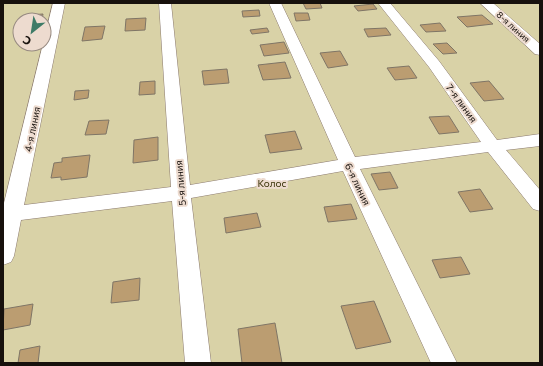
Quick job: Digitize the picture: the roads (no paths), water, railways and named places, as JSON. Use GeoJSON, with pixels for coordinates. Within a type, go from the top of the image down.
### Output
{"type":"FeatureCollection","features":[{"type":"Feature","properties":{"kind":"lane","name":"4-я линия"},"geometry":{"type":"LineString","coordinates":[[3,256],[8,214],[59,3]]}},
{"type":"Feature","properties":{"kind":"lane","name":"5-я линия"},"geometry":{"type":"LineString","coordinates":[[165,3],[181,193],[198,363]]}},
{"type":"Feature","properties":{"kind":"lane","name":"6-я линия"},"geometry":{"type":"LineString","coordinates":[[275,3],[349,164],[444,363]]}},
{"type":"Feature","properties":{"kind":"lane","name":"7-я линия"},"geometry":{"type":"LineString","coordinates":[[384,3],[434,64],[493,146],[540,204]]}},
{"type":"Feature","properties":{"kind":"lane","name":"8-я линия"},"geometry":{"type":"LineString","coordinates":[[486,3],[540,51]]}},
{"type":"Feature","properties":{"kind":"lane"},"geometry":{"type":"LineString","coordinates":[[8,214],[181,193],[349,164],[540,140]]}},
{"type":"Feature","properties":{"kind":"park label","name":"Колос"},"geometry":{"type":"Point","coordinates":[272,183]}}]}
